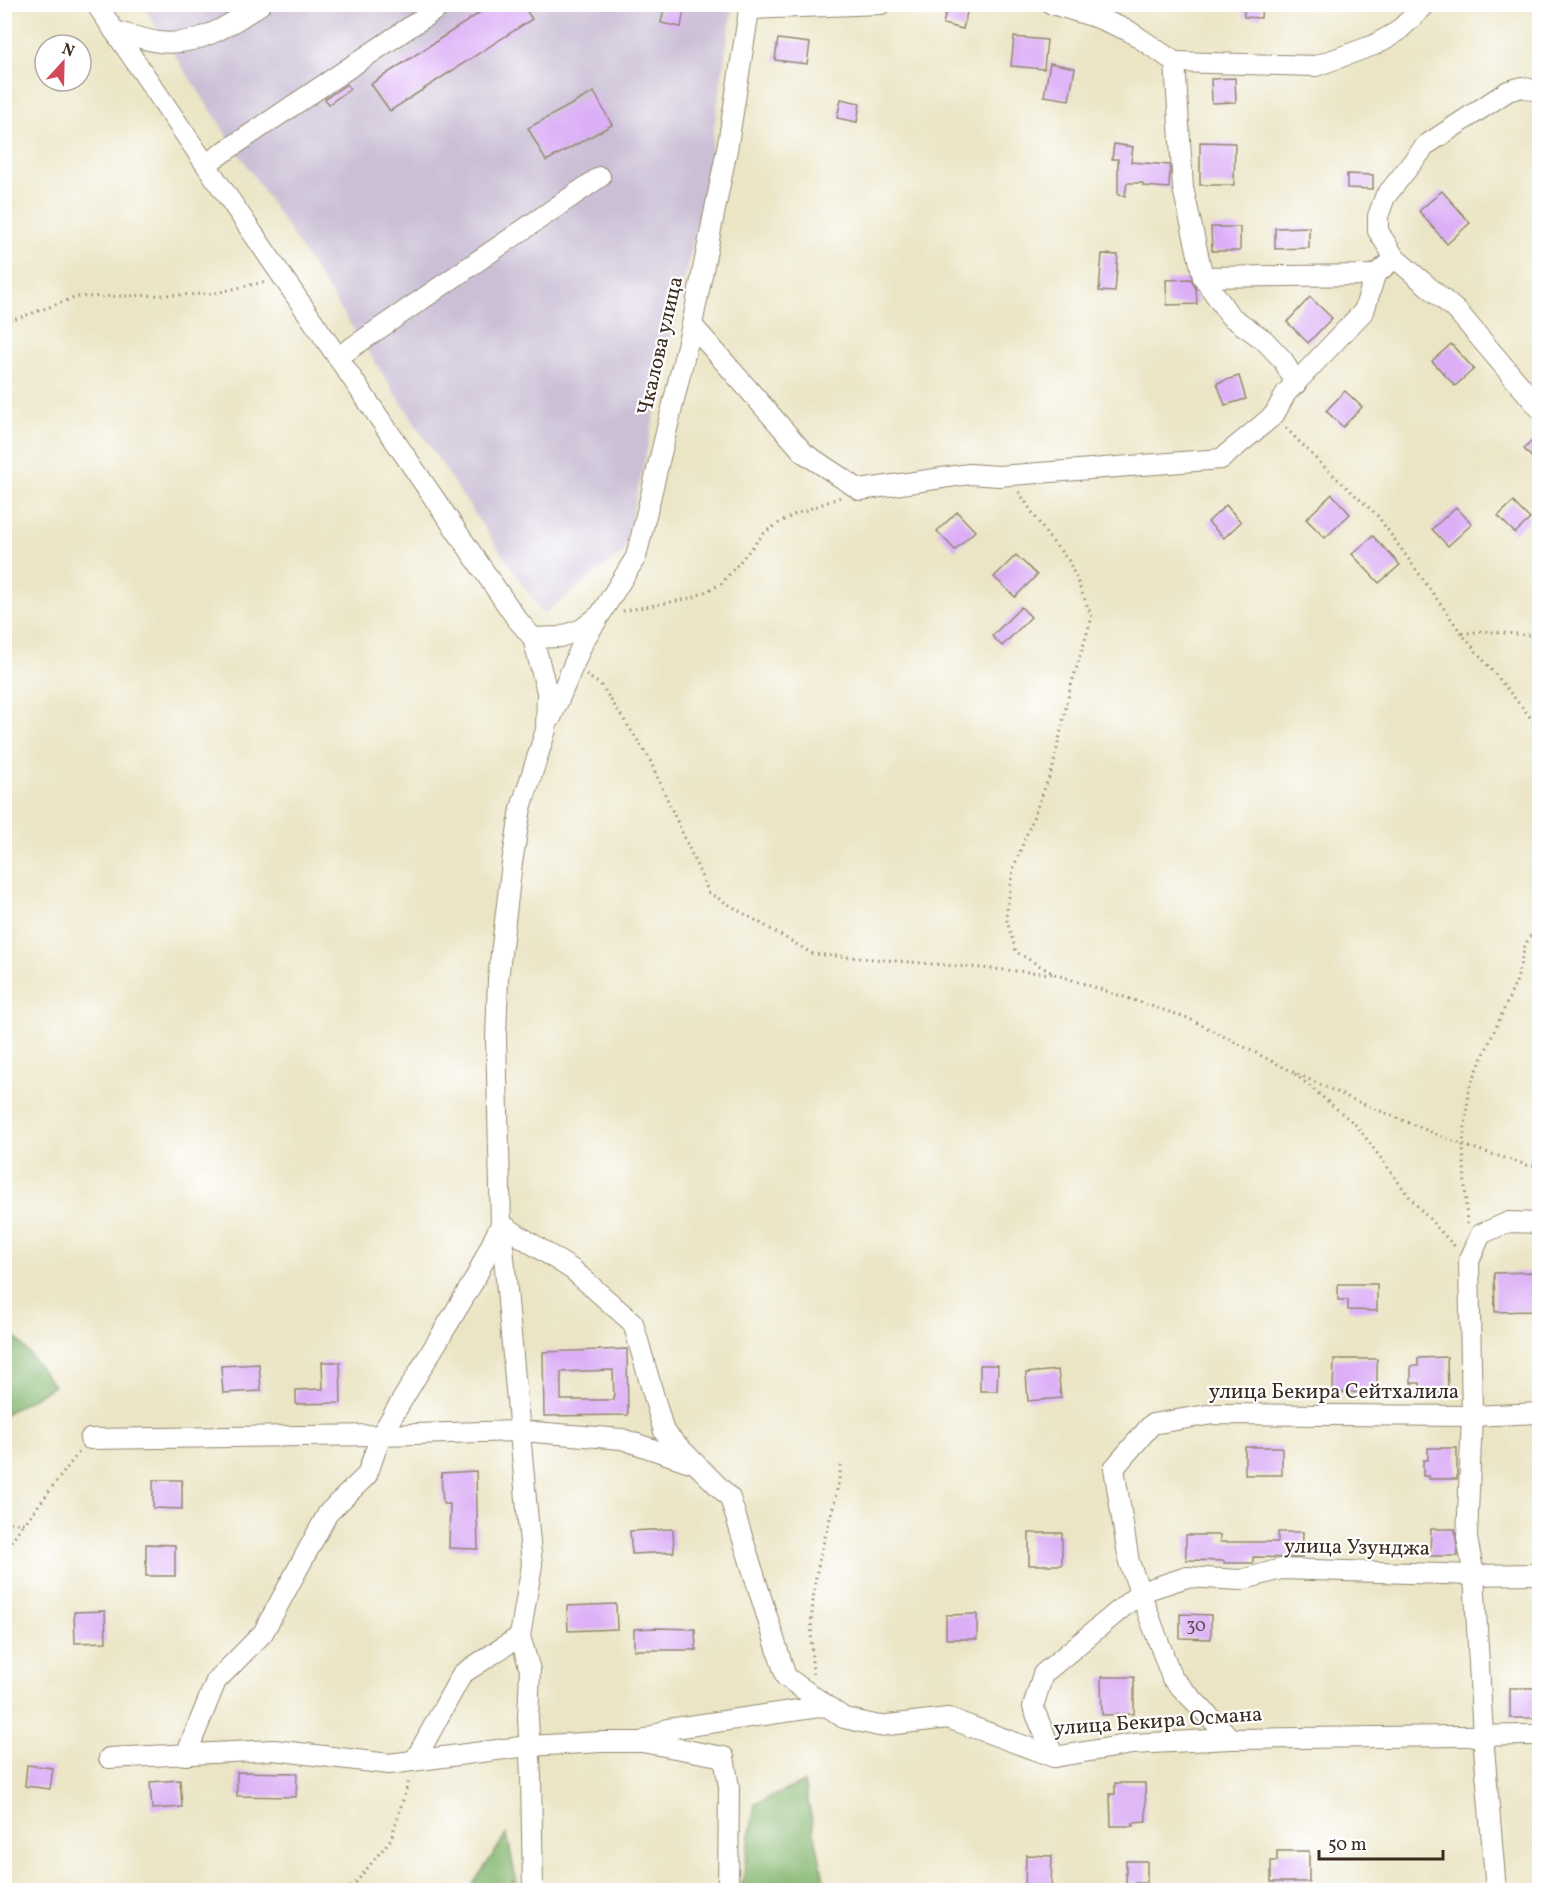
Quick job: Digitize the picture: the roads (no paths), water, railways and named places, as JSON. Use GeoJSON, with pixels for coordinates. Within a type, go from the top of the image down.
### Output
{"type":"FeatureCollection","features":[{"type":"Feature","properties":{"kind":"street"},"geometry":{"type":"LineString","coordinates":[[96,4],[516,618],[533,638],[547,692],[546,730]]}},
{"type":"Feature","properties":{"kind":"street"},"geometry":{"type":"LineString","coordinates":[[114,31],[160,42],[193,40],[231,25],[261,4]]}},
{"type":"Feature","properties":{"kind":"street"},"geometry":{"type":"LineString","coordinates":[[206,164],[444,4]]}},
{"type":"Feature","properties":{"kind":"street"},"geometry":{"type":"LineString","coordinates":[[750,7],[881,4]]}},
{"type":"Feature","properties":{"kind":"street"},"geometry":{"type":"LineString","coordinates":[[1052,4],[1098,18],[1129,31],[1175,62],[1316,66],[1374,45],[1397,32],[1425,4]]}},
{"type":"Feature","properties":{"kind":"street","name":"Чкалова улица"},"geometry":{"type":"LineString","coordinates":[[533,638],[560,637],[582,628],[600,615],[636,557],[692,325],[728,144],[750,7]]}},
{"type":"Feature","properties":{"kind":"street"},"geometry":{"type":"LineString","coordinates":[[1175,62],[1183,188],[1203,277],[1230,316],[1264,340],[1283,360],[1296,384]]}},
{"type":"Feature","properties":{"kind":"street"},"geometry":{"type":"LineString","coordinates":[[1539,92],[1522,87],[1508,91],[1426,145],[1385,197],[1378,216],[1378,231],[1395,258],[1458,312],[1539,409]]}},
{"type":"Feature","properties":{"kind":"street"},"geometry":{"type":"LineString","coordinates":[[338,357],[600,177]]}},
{"type":"Feature","properties":{"kind":"street"},"geometry":{"type":"LineString","coordinates":[[692,325],[804,453],[860,490],[969,474],[999,476],[1221,459],[1274,415],[1286,393],[1364,311],[1375,275],[1395,258]]}},
{"type":"Feature","properties":{"kind":"street"},"geometry":{"type":"LineString","coordinates":[[1203,277],[1375,275]]}},
{"type":"Feature","properties":{"kind":"street"},"geometry":{"type":"LineString","coordinates":[[533,1890],[531,1776],[528,1746],[530,1670],[520,1636],[532,1565],[501,1224],[496,1038],[498,979],[521,808],[546,730],[584,640],[600,615]]}},
{"type":"Feature","properties":{"kind":"street"},"geometry":{"type":"LineString","coordinates":[[1496,1890],[1483,1736],[1474,1575],[1467,1538],[1472,1416],[1469,1261],[1481,1233],[1509,1222],[1539,1223]]}},
{"type":"Feature","properties":{"kind":"street"},"geometry":{"type":"LineString","coordinates":[[186,1755],[216,1681],[263,1633],[328,1512],[367,1475],[381,1435],[475,1279],[501,1224]]}},
{"type":"Feature","properties":{"kind":"street","name":"улица Бекира Османа"},"geometry":{"type":"LineString","coordinates":[[501,1224],[573,1270],[633,1323],[664,1432],[730,1498],[786,1677],[844,1718],[879,1726],[948,1719],[1054,1757],[1132,1744],[1231,1739],[1539,1735]]}},
{"type":"Feature","properties":{"kind":"street","name":"улица Бекира Сейтхалила"},"geometry":{"type":"LineString","coordinates":[[1141,1592],[1129,1562],[1114,1468],[1152,1424],[1213,1414],[1472,1416],[1539,1413]]}},
{"type":"Feature","properties":{"kind":"street"},"geometry":{"type":"LineString","coordinates":[[90,1439],[521,1431],[622,1440],[695,1463]]}},
{"type":"Feature","properties":{"kind":"street","name":"улица Узунджа"},"geometry":{"type":"LineString","coordinates":[[1054,1757],[1033,1707],[1043,1674],[1141,1592],[1187,1576],[1241,1580],[1281,1569],[1474,1575],[1539,1574]]}},
{"type":"Feature","properties":{"kind":"street"},"geometry":{"type":"LineString","coordinates":[[1141,1592],[1172,1678],[1231,1739]]}},
{"type":"Feature","properties":{"kind":"street"},"geometry":{"type":"LineString","coordinates":[[415,1760],[462,1674],[520,1636]]}},
{"type":"Feature","properties":{"kind":"street"},"geometry":{"type":"LineString","coordinates":[[642,1742],[668,1729],[826,1706]]}},
{"type":"Feature","properties":{"kind":"street"},"geometry":{"type":"LineString","coordinates":[[109,1758],[274,1750],[389,1764],[528,1746],[642,1742],[724,1758],[729,1787],[728,1890]]}}]}
